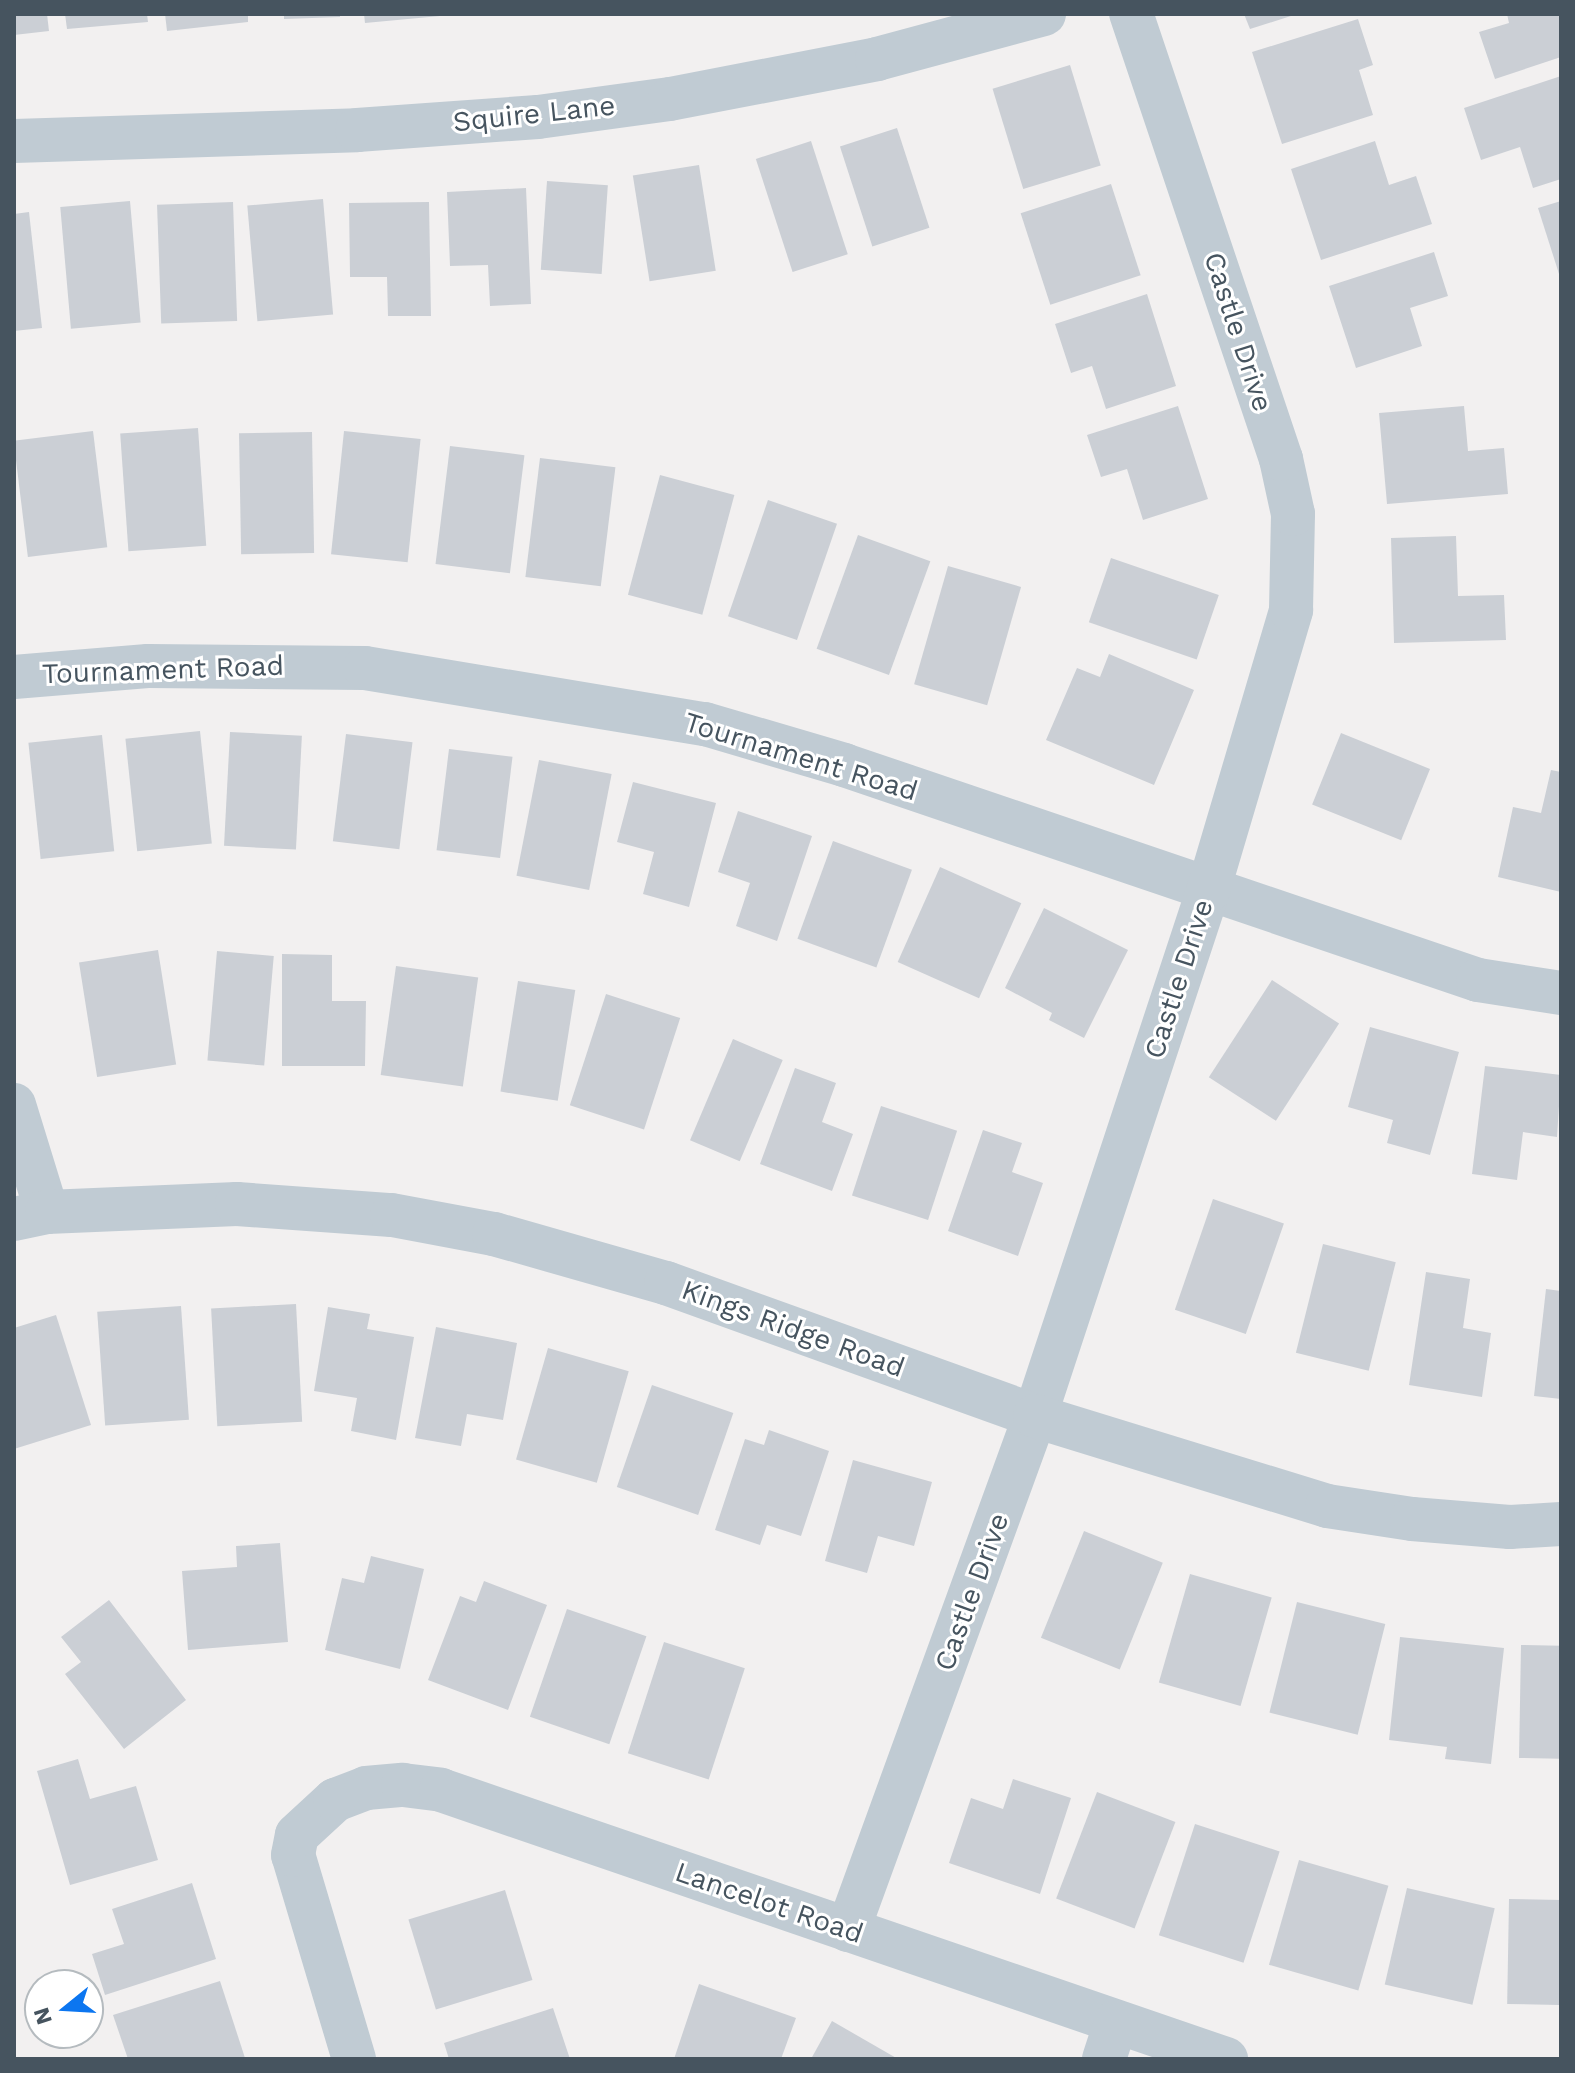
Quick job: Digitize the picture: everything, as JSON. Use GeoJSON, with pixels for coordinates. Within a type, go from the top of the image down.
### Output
{"type":"FeatureCollection","features":[{"type":"Feature","properties":{"kind":"street","name":"Squire Lane"},"geometry":{"type":"LineString","coordinates":[[14,141],[357,130],[538,117],[670,99],[877,59],[1044,14]]}},
{"type":"Feature","properties":{"kind":"street","name":"Castle Drive"},"geometry":{"type":"LineString","coordinates":[[848,1930],[1035,1416],[1208,891],[1291,610],[1293,514],[1281,459],[1131,14]]}},
{"type":"Feature","properties":{"kind":"street","name":"Tournament Road"},"geometry":{"type":"LineString","coordinates":[[14,677],[148,666],[295,664],[437,677],[705,724],[830,761],[1478,980],[1561,993]]}},
{"type":"Feature","properties":{"kind":"street"},"geometry":{"type":"LineString","coordinates":[[14,1105],[30,1215]]}},
{"type":"Feature","properties":{"kind":"street","name":"Kings Ridge Road"},"geometry":{"type":"LineString","coordinates":[[30,1215],[161,1204],[324,1207],[494,1234],[666,1283],[1035,1416],[1327,1506],[1412,1519],[1510,1527],[1561,1524]]}},
{"type":"Feature","properties":{"kind":"street","name":"Lancelot Road"},"geometry":{"type":"LineString","coordinates":[[354,2059],[297,1881],[297,1835],[313,1817],[335,1800],[366,1788],[403,1785],[441,1790],[848,1930],[1110,2040],[1226,2059]]}},
{"type":"Feature","properties":{"kind":"building"},"geometry":{"type":"Polygon","coordinates":[[[14,14],[47,14],[49,31],[14,35],[14,14]]]}},
{"type":"Feature","properties":{"kind":"building"},"geometry":{"type":"Polygon","coordinates":[[[65,14],[147,14],[148,22],[67,29],[65,14]]]}},
{"type":"Feature","properties":{"kind":"building"},"geometry":{"type":"Polygon","coordinates":[[[165,14],[248,14],[248,22],[167,31],[165,14]]]}},
{"type":"Feature","properties":{"kind":"building"},"geometry":{"type":"Polygon","coordinates":[[[284,14],[340,14],[340,17],[284,19],[284,14]]]}},
{"type":"Feature","properties":{"kind":"building"},"geometry":{"type":"Polygon","coordinates":[[[364,14],[440,14],[440,16],[365,23],[364,14]]]}},
{"type":"Feature","properties":{"kind":"building"},"geometry":{"type":"Polygon","coordinates":[[[1244,14],[1294,14],[1294,15],[1250,29],[1244,14]]]}},
{"type":"Feature","properties":{"kind":"building"},"geometry":{"type":"Polygon","coordinates":[[[1507,14],[1561,14],[1561,57],[1495,79],[1479,32],[1509,23],[1507,14]]]}},
{"type":"Feature","properties":{"kind":"building"},"geometry":{"type":"Polygon","coordinates":[[[1358,19],[1373,65],[1359,70],[1373,115],[1282,144],[1252,52],[1358,19]]]}},
{"type":"Feature","properties":{"kind":"building"},"geometry":{"type":"Polygon","coordinates":[[[1070,65],[1101,165],[1023,189],[993,89],[1070,65]]]}},
{"type":"Feature","properties":{"kind":"building"},"geometry":{"type":"Polygon","coordinates":[[[1561,76],[1561,179],[1533,188],[1520,147],[1481,160],[1464,108],[1561,76]]]}},
{"type":"Feature","properties":{"kind":"building"},"geometry":{"type":"Polygon","coordinates":[[[897,128],[929,228],[872,246],[840,147],[897,128]]]}},
{"type":"Feature","properties":{"kind":"building"},"geometry":{"type":"Polygon","coordinates":[[[811,141],[848,254],[793,272],[756,159],[811,141]]]}},
{"type":"Feature","properties":{"kind":"building"},"geometry":{"type":"Polygon","coordinates":[[[1375,141],[1389,185],[1416,176],[1432,224],[1321,260],[1291,169],[1375,141]]]}},
{"type":"Feature","properties":{"kind":"building"},"geometry":{"type":"Polygon","coordinates":[[[699,165],[716,271],[650,281],[633,175],[699,165]]]}},
{"type":"Feature","properties":{"kind":"building"},"geometry":{"type":"Polygon","coordinates":[[[547,181],[608,185],[602,274],[541,270],[547,181]]]}},
{"type":"Feature","properties":{"kind":"building"},"geometry":{"type":"Polygon","coordinates":[[[1111,184],[1141,275],[1050,305],[1021,213],[1111,184]]]}},
{"type":"Feature","properties":{"kind":"building"},"geometry":{"type":"Polygon","coordinates":[[[526,188],[531,304],[490,306],[488,265],[450,266],[447,192],[526,188]]]}},
{"type":"Feature","properties":{"kind":"building"},"geometry":{"type":"Polygon","coordinates":[[[323,199],[333,315],[257,321],[247,206],[323,199]]]}},
{"type":"Feature","properties":{"kind":"building"},"geometry":{"type":"Polygon","coordinates":[[[130,201],[141,323],[71,329],[60,207],[130,201]]]}},
{"type":"Feature","properties":{"kind":"building"},"geometry":{"type":"Polygon","coordinates":[[[1561,201],[1561,277],[1560,277],[1538,208],[1561,201]]]}},
{"type":"Feature","properties":{"kind":"building"},"geometry":{"type":"Polygon","coordinates":[[[233,202],[237,321],[161,324],[157,205],[233,202]]]}},
{"type":"Feature","properties":{"kind":"building"},"geometry":{"type":"Polygon","coordinates":[[[429,202],[431,316],[388,316],[387,277],[350,277],[349,203],[429,202]]]}},
{"type":"Feature","properties":{"kind":"building"},"geometry":{"type":"Polygon","coordinates":[[[29,212],[42,328],[14,331],[14,214],[29,212]]]}},
{"type":"Feature","properties":{"kind":"building"},"geometry":{"type":"Polygon","coordinates":[[[1434,252],[1448,296],[1410,308],[1422,346],[1356,368],[1329,286],[1434,252]]]}},
{"type":"Feature","properties":{"kind":"building"},"geometry":{"type":"Polygon","coordinates":[[[1147,294],[1176,386],[1106,409],[1092,366],[1071,373],[1055,324],[1147,294]]]}},
{"type":"Feature","properties":{"kind":"building"},"geometry":{"type":"Polygon","coordinates":[[[1178,406],[1208,499],[1143,520],[1127,469],[1101,477],[1087,435],[1178,406]]]}},
{"type":"Feature","properties":{"kind":"building"},"geometry":{"type":"Polygon","coordinates":[[[1464,406],[1468,451],[1504,448],[1508,494],[1387,504],[1379,413],[1464,406]]]}},
{"type":"Feature","properties":{"kind":"building"},"geometry":{"type":"Polygon","coordinates":[[[198,428],[206,546],[128,551],[120,433],[198,428]]]}},
{"type":"Feature","properties":{"kind":"building"},"geometry":{"type":"Polygon","coordinates":[[[93,431],[107,547],[28,557],[14,441],[93,431]]]}},
{"type":"Feature","properties":{"kind":"building"},"geometry":{"type":"Polygon","coordinates":[[[344,431],[421,439],[408,562],[331,554],[344,431]]]}},
{"type":"Feature","properties":{"kind":"building"},"geometry":{"type":"Polygon","coordinates":[[[312,432],[314,553],[241,554],[239,433],[312,432]]]}},
{"type":"Feature","properties":{"kind":"building"},"geometry":{"type":"Polygon","coordinates":[[[450,446],[524,455],[510,573],[435,564],[450,446]]]}},
{"type":"Feature","properties":{"kind":"building"},"geometry":{"type":"Polygon","coordinates":[[[540,458],[615,467],[601,586],[525,577],[540,458]]]}},
{"type":"Feature","properties":{"kind":"building"},"geometry":{"type":"Polygon","coordinates":[[[660,475],[734,495],[702,615],[628,595],[660,475]]]}},
{"type":"Feature","properties":{"kind":"building"},"geometry":{"type":"Polygon","coordinates":[[[768,500],[837,524],[797,640],[728,616],[768,500]]]}},
{"type":"Feature","properties":{"kind":"building"},"geometry":{"type":"Polygon","coordinates":[[[858,535],[930,561],[889,675],[817,649],[858,535]]]}},
{"type":"Feature","properties":{"kind":"building"},"geometry":{"type":"Polygon","coordinates":[[[1456,536],[1458,596],[1504,595],[1506,640],[1394,643],[1391,538],[1456,536]]]}},
{"type":"Feature","properties":{"kind":"building"},"geometry":{"type":"Polygon","coordinates":[[[1111,558],[1219,595],[1197,659],[1089,622],[1111,558]]]}},
{"type":"Feature","properties":{"kind":"building"},"geometry":{"type":"Polygon","coordinates":[[[948,566],[1021,587],[987,705],[914,684],[948,566]]]}},
{"type":"Feature","properties":{"kind":"building"},"geometry":{"type":"Polygon","coordinates":[[[1109,654],[1194,690],[1154,785],[1046,740],[1077,668],[1100,677],[1109,654]]]}},
{"type":"Feature","properties":{"kind":"building"},"geometry":{"type":"Polygon","coordinates":[[[200,731],[212,843],[137,851],[125,739],[200,731]]]}},
{"type":"Feature","properties":{"kind":"building"},"geometry":{"type":"Polygon","coordinates":[[[230,732],[302,736],[296,850],[224,846],[230,732]]]}},
{"type":"Feature","properties":{"kind":"building"},"geometry":{"type":"Polygon","coordinates":[[[1341,733],[1430,769],[1401,840],[1312,804],[1341,733]]]}},
{"type":"Feature","properties":{"kind":"building"},"geometry":{"type":"Polygon","coordinates":[[[346,734],[413,742],[399,849],[333,841],[346,734]]]}},
{"type":"Feature","properties":{"kind":"building"},"geometry":{"type":"Polygon","coordinates":[[[102,735],[114,851],[41,859],[28,743],[102,735]]]}},
{"type":"Feature","properties":{"kind":"building"},"geometry":{"type":"Polygon","coordinates":[[[449,749],[513,757],[500,858],[437,850],[449,749]]]}},
{"type":"Feature","properties":{"kind":"building"},"geometry":{"type":"Polygon","coordinates":[[[539,760],[612,774],[589,890],[516,876],[539,760]]]}},
{"type":"Feature","properties":{"kind":"building"},"geometry":{"type":"Polygon","coordinates":[[[1551,770],[1561,772],[1561,892],[1498,877],[1513,807],[1541,813],[1551,770]]]}},
{"type":"Feature","properties":{"kind":"building"},"geometry":{"type":"Polygon","coordinates":[[[633,782],[716,803],[689,907],[643,894],[654,852],[617,842],[633,782]]]}},
{"type":"Feature","properties":{"kind":"building"},"geometry":{"type":"Polygon","coordinates":[[[738,811],[812,836],[777,941],[736,926],[750,883],[718,872],[738,811]]]}},
{"type":"Feature","properties":{"kind":"building"},"geometry":{"type":"Polygon","coordinates":[[[833,841],[912,870],[876,967],[797,939],[833,841]]]}},
{"type":"Feature","properties":{"kind":"building"},"geometry":{"type":"Polygon","coordinates":[[[940,867],[1021,903],[979,998],[898,962],[940,867]]]}},
{"type":"Feature","properties":{"kind":"building"},"geometry":{"type":"Polygon","coordinates":[[[1044,908],[1128,950],[1084,1038],[1049,1020],[1052,1013],[1005,988],[1044,908]]]}},
{"type":"Feature","properties":{"kind":"building"},"geometry":{"type":"Polygon","coordinates":[[[158,950],[176,1065],[97,1077],[79,963],[158,950]]]}},
{"type":"Feature","properties":{"kind":"building"},"geometry":{"type":"Polygon","coordinates":[[[217,951],[274,956],[264,1066],[207,1061],[217,951]]]}},
{"type":"Feature","properties":{"kind":"building"},"geometry":{"type":"Polygon","coordinates":[[[282,954],[332,955],[332,1001],[366,1001],[365,1066],[282,1066],[282,954]]]}},
{"type":"Feature","properties":{"kind":"building"},"geometry":{"type":"Polygon","coordinates":[[[396,966],[478,978],[463,1086],[381,1075],[396,966]]]}},
{"type":"Feature","properties":{"kind":"building"},"geometry":{"type":"Polygon","coordinates":[[[1272,980],[1339,1024],[1276,1121],[1209,1077],[1272,980]]]}},
{"type":"Feature","properties":{"kind":"building"},"geometry":{"type":"Polygon","coordinates":[[[518,981],[575,990],[558,1101],[500,1092],[518,981]]]}},
{"type":"Feature","properties":{"kind":"building"},"geometry":{"type":"Polygon","coordinates":[[[606,994],[680,1018],[644,1129],[570,1105],[606,994]]]}},
{"type":"Feature","properties":{"kind":"building"},"geometry":{"type":"Polygon","coordinates":[[[1370,1027],[1459,1052],[1430,1155],[1387,1143],[1393,1120],[1348,1107],[1370,1027]]]}},
{"type":"Feature","properties":{"kind":"building"},"geometry":{"type":"Polygon","coordinates":[[[733,1039],[783,1060],[740,1161],[690,1140],[733,1039]]]}},
{"type":"Feature","properties":{"kind":"building"},"geometry":{"type":"Polygon","coordinates":[[[1485,1066],[1561,1075],[1557,1137],[1523,1132],[1517,1180],[1472,1174],[1485,1066]]]}},
{"type":"Feature","properties":{"kind":"building"},"geometry":{"type":"Polygon","coordinates":[[[795,1068],[836,1083],[822,1122],[853,1134],[832,1191],[760,1164],[795,1068]]]}},
{"type":"Feature","properties":{"kind":"building"},"geometry":{"type":"Polygon","coordinates":[[[881,1106],[957,1131],[928,1220],[852,1195],[881,1106]]]}},
{"type":"Feature","properties":{"kind":"building"},"geometry":{"type":"Polygon","coordinates":[[[983,1130],[1022,1143],[1012,1172],[1043,1183],[1018,1256],[948,1231],[983,1130]]]}},
{"type":"Feature","properties":{"kind":"building"},"geometry":{"type":"Polygon","coordinates":[[[1213,1199],[1284,1223],[1246,1334],[1175,1310],[1213,1199]]]}},
{"type":"Feature","properties":{"kind":"building"},"geometry":{"type":"Polygon","coordinates":[[[1323,1244],[1396,1262],[1369,1371],[1296,1353],[1323,1244]]]}},
{"type":"Feature","properties":{"kind":"building"},"geometry":{"type":"Polygon","coordinates":[[[1426,1272],[1470,1279],[1463,1328],[1491,1333],[1482,1397],[1409,1385],[1426,1272]]]}},
{"type":"Feature","properties":{"kind":"building"},"geometry":{"type":"Polygon","coordinates":[[[1546,1289],[1561,1291],[1561,1399],[1534,1396],[1546,1289]]]}},
{"type":"Feature","properties":{"kind":"building"},"geometry":{"type":"Polygon","coordinates":[[[296,1304],[302,1422],[217,1426],[211,1308],[296,1304]]]}},
{"type":"Feature","properties":{"kind":"building"},"geometry":{"type":"Polygon","coordinates":[[[181,1306],[189,1420],[105,1426],[97,1312],[181,1306]]]}},
{"type":"Feature","properties":{"kind":"building"},"geometry":{"type":"Polygon","coordinates":[[[328,1307],[370,1314],[367,1329],[414,1337],[396,1440],[351,1431],[357,1398],[314,1391],[328,1307]]]}},
{"type":"Feature","properties":{"kind":"building"},"geometry":{"type":"Polygon","coordinates":[[[56,1315],[91,1425],[14,1449],[14,1328],[56,1315]]]}},
{"type":"Feature","properties":{"kind":"building"},"geometry":{"type":"Polygon","coordinates":[[[436,1327],[517,1343],[503,1420],[467,1414],[461,1446],[415,1438],[436,1327]]]}},
{"type":"Feature","properties":{"kind":"building"},"geometry":{"type":"Polygon","coordinates":[[[548,1348],[629,1371],[597,1483],[516,1460],[548,1348]]]}},
{"type":"Feature","properties":{"kind":"building"},"geometry":{"type":"Polygon","coordinates":[[[652,1385],[733,1413],[698,1515],[617,1487],[652,1385]]]}},
{"type":"Feature","properties":{"kind":"building"},"geometry":{"type":"Polygon","coordinates":[[[769,1430],[829,1451],[801,1536],[767,1525],[760,1545],[715,1530],[745,1439],[764,1445],[769,1430]]]}},
{"type":"Feature","properties":{"kind":"building"},"geometry":{"type":"Polygon","coordinates":[[[853,1460],[932,1482],[914,1546],[878,1536],[867,1573],[825,1561],[853,1460]]]}},
{"type":"Feature","properties":{"kind":"building"},"geometry":{"type":"Polygon","coordinates":[[[1084,1531],[1163,1563],[1120,1669],[1041,1638],[1084,1531]]]}},
{"type":"Feature","properties":{"kind":"building"},"geometry":{"type":"Polygon","coordinates":[[[280,1543],[288,1642],[188,1650],[182,1571],[237,1567],[236,1546],[280,1543]]]}},
{"type":"Feature","properties":{"kind":"building"},"geometry":{"type":"Polygon","coordinates":[[[371,1556],[424,1569],[400,1669],[325,1650],[342,1578],[364,1583],[371,1556]]]}},
{"type":"Feature","properties":{"kind":"building"},"geometry":{"type":"Polygon","coordinates":[[[1190,1574],[1272,1597],[1241,1706],[1159,1683],[1190,1574]]]}},
{"type":"Feature","properties":{"kind":"building"},"geometry":{"type":"Polygon","coordinates":[[[484,1581],[547,1605],[508,1710],[428,1680],[460,1596],[476,1602],[484,1581]]]}},
{"type":"Feature","properties":{"kind":"building"},"geometry":{"type":"Polygon","coordinates":[[[109,1600],[186,1700],[124,1749],[65,1674],[81,1662],[61,1637],[109,1600]]]}},
{"type":"Feature","properties":{"kind":"building"},"geometry":{"type":"Polygon","coordinates":[[[1297,1602],[1385,1624],[1358,1735],[1269,1713],[1297,1602]]]}},
{"type":"Feature","properties":{"kind":"building"},"geometry":{"type":"Polygon","coordinates":[[[567,1609],[646,1636],[609,1744],[530,1717],[567,1609]]]}},
{"type":"Feature","properties":{"kind":"building"},"geometry":{"type":"Polygon","coordinates":[[[1400,1637],[1504,1648],[1491,1764],[1445,1759],[1447,1747],[1389,1740],[1400,1637]]]}},
{"type":"Feature","properties":{"kind":"building"},"geometry":{"type":"Polygon","coordinates":[[[664,1642],[745,1668],[709,1780],[628,1753],[664,1642]]]}},
{"type":"Feature","properties":{"kind":"building"},"geometry":{"type":"Polygon","coordinates":[[[1521,1645],[1561,1646],[1559,1759],[1519,1758],[1521,1645]]]}},
{"type":"Feature","properties":{"kind":"building"},"geometry":{"type":"Polygon","coordinates":[[[78,1759],[90,1799],[136,1786],[158,1860],[70,1885],[37,1771],[78,1759]]]}},
{"type":"Feature","properties":{"kind":"building"},"geometry":{"type":"Polygon","coordinates":[[[1013,1779],[1071,1798],[1040,1894],[949,1863],[971,1798],[1003,1809],[1013,1779]]]}},
{"type":"Feature","properties":{"kind":"building"},"geometry":{"type":"Polygon","coordinates":[[[1097,1792],[1175,1822],[1135,1929],[1056,1898],[1097,1792]]]}},
{"type":"Feature","properties":{"kind":"building"},"geometry":{"type":"Polygon","coordinates":[[[1195,1824],[1280,1852],[1243,1963],[1159,1935],[1195,1824]]]}},
{"type":"Feature","properties":{"kind":"building"},"geometry":{"type":"Polygon","coordinates":[[[1299,1860],[1388,1886],[1358,1990],[1269,1965],[1299,1860]]]}},
{"type":"Feature","properties":{"kind":"building"},"geometry":{"type":"Polygon","coordinates":[[[192,1883],[216,1959],[105,1995],[104,1969],[97,1969],[92,1954],[124,1944],[112,1909],[192,1883]]]}},
{"type":"Feature","properties":{"kind":"building"},"geometry":{"type":"Polygon","coordinates":[[[1407,1888],[1495,1908],[1472,2005],[1385,1984],[1407,1888]]]}},
{"type":"Feature","properties":{"kind":"building"},"geometry":{"type":"Polygon","coordinates":[[[505,1890],[532,1980],[436,2009],[408,1920],[505,1890]]]}},
{"type":"Feature","properties":{"kind":"building"},"geometry":{"type":"Polygon","coordinates":[[[1509,1899],[1561,1900],[1559,2005],[1507,2004],[1509,1899]]]}},
{"type":"Feature","properties":{"kind":"building"},"geometry":{"type":"Polygon","coordinates":[[[220,1981],[245,2058],[128,2059],[113,2015],[220,1981]]]}},
{"type":"Feature","properties":{"kind":"building"},"geometry":{"type":"Polygon","coordinates":[[[699,1984],[796,2018],[781,2059],[674,2059],[699,1984]]]}},
{"type":"Feature","properties":{"kind":"building"},"geometry":{"type":"Polygon","coordinates":[[[553,2008],[570,2059],[449,2059],[444,2043],[553,2008]]]}},
{"type":"Feature","properties":{"kind":"building"},"geometry":{"type":"Polygon","coordinates":[[[832,2021],[898,2059],[811,2059],[832,2021]]]}}]}
